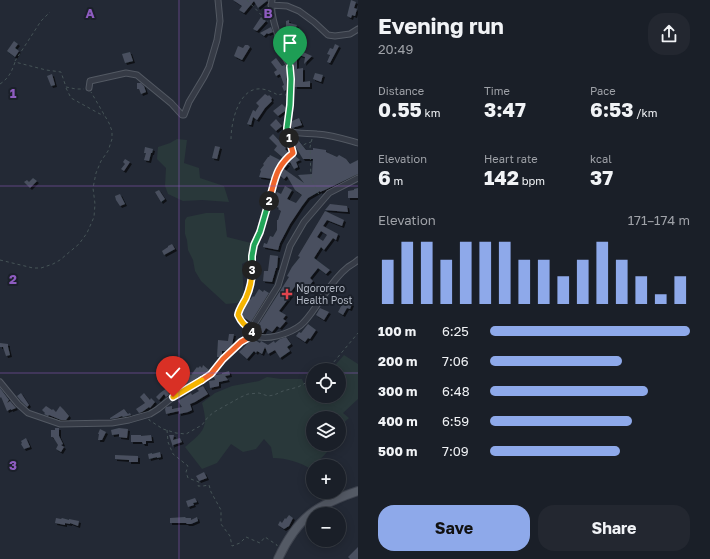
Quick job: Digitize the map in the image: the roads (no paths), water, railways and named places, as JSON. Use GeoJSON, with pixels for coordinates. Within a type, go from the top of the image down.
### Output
{"type":"FeatureCollection","features":[{"type":"Feature","properties":{"kind":"main road"},"geometry":{"type":"LineString","coordinates":[[279,557],[294,531],[302,521],[326,504],[340,497],[358,491]]}},
{"type":"Feature","properties":{"kind":"street"},"geometry":{"type":"LineString","coordinates":[[89,88],[90,81],[126,73],[137,75],[184,115],[189,102],[209,66],[217,40],[220,22],[218,0]]}},
{"type":"Feature","properties":{"kind":"street"},"geometry":{"type":"LineString","coordinates":[[358,29],[350,34],[335,36],[328,35],[299,10],[272,2],[273,15],[284,55],[290,67],[291,79],[288,131],[333,136],[358,143]]}},
{"type":"Feature","properties":{"kind":"street"},"geometry":{"type":"LineString","coordinates":[[0,382],[18,404],[28,413],[60,424],[112,423],[150,414],[173,397],[211,374],[223,359],[241,342],[248,338],[260,313],[278,286],[290,246],[304,222],[329,193],[358,178]]}},
{"type":"Feature","properties":{"kind":"street"},"geometry":{"type":"LineString","coordinates":[[252,331],[254,336],[271,338],[288,332],[301,325],[312,313],[332,284],[347,268],[358,260]]}},
{"type":"Feature","properties":{"kind":"place","name":"Ngororero Health Post"},"geometry":{"type":"Point","coordinates":[287,294]}}]}
